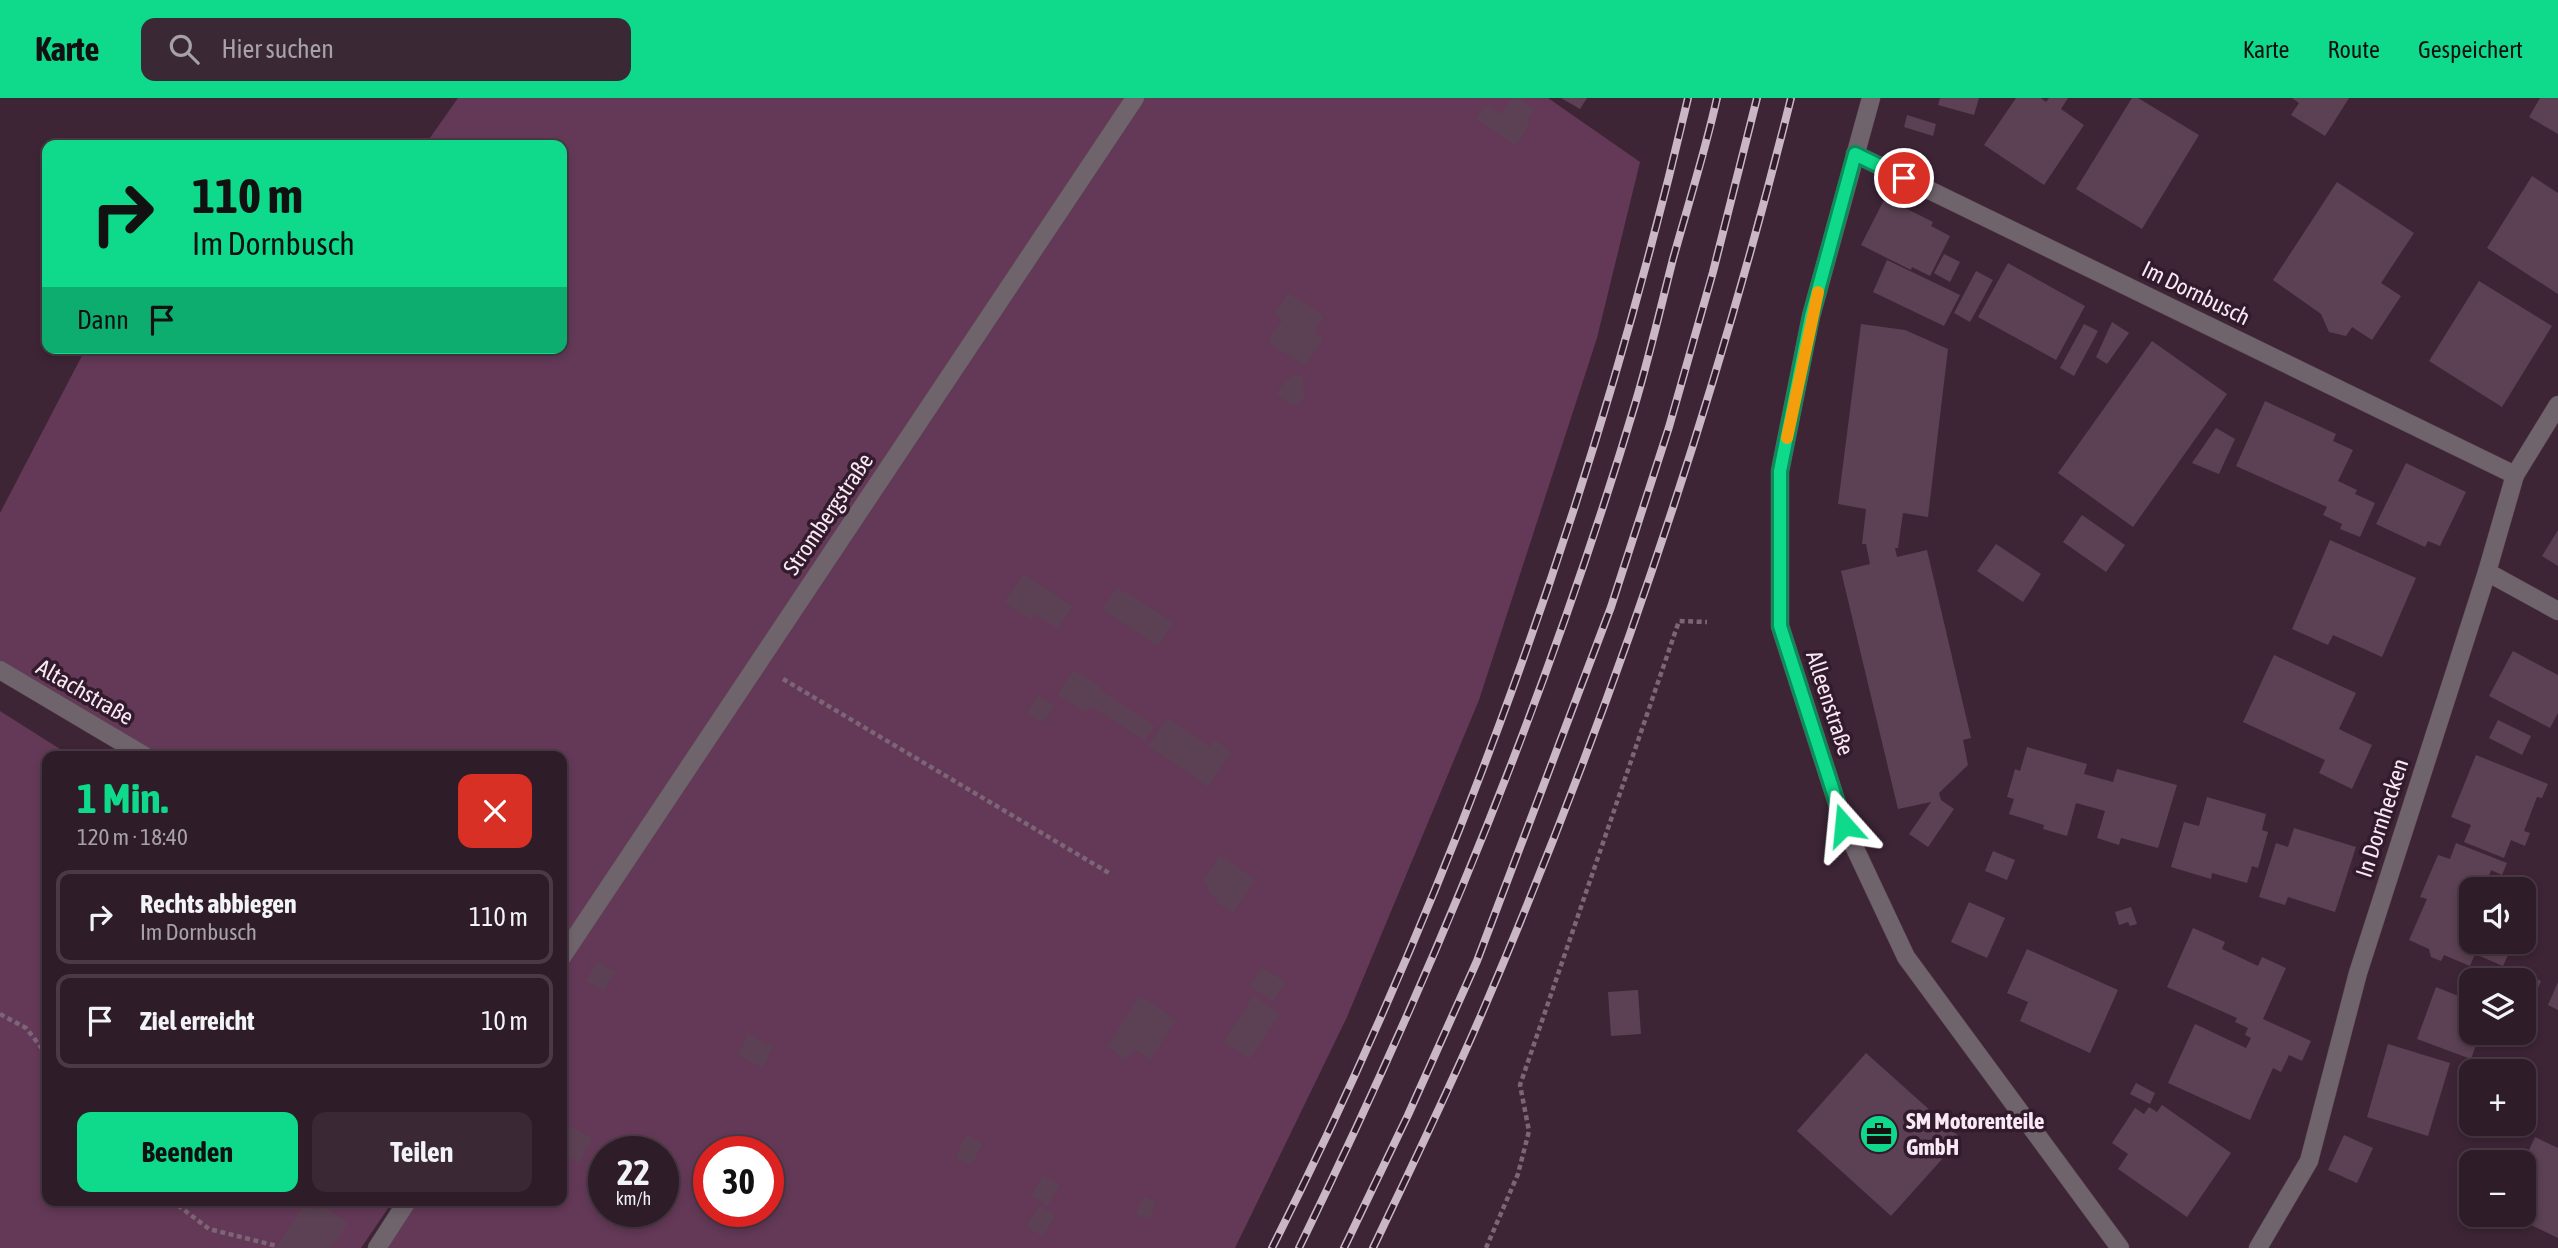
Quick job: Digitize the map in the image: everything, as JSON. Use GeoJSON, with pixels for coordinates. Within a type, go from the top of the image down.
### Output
{"type":"FeatureCollection","features":[{"type":"Feature","properties":{"kind":"street","name":"Strombergstraße"},"geometry":{"type":"LineString","coordinates":[[567,950],[1135,98]]}},
{"type":"Feature","properties":{"kind":"street","name":"Alleenstraße"},"geometry":{"type":"LineString","coordinates":[[1871,98],[1811,316],[1780,471],[1780,626],[1844,825],[1906,957],[2120,1248]]}},
{"type":"Feature","properties":{"kind":"street","name":"Im Dornbusch"},"geometry":{"type":"LineString","coordinates":[[1855,154],[2515,475]]}},
{"type":"Feature","properties":{"kind":"street","name":"In Dornhecken"},"geometry":{"type":"LineString","coordinates":[[2258,1248],[2309,1161],[2358,973],[2487,572],[2515,475],[2558,405]]}},
{"type":"Feature","properties":{"kind":"street"},"geometry":{"type":"LineString","coordinates":[[2487,572],[2558,611]]}},
{"type":"Feature","properties":{"kind":"street","name":"Altachstraße"},"geometry":{"type":"LineString","coordinates":[[0,670],[137,751]]}},
{"type":"Feature","properties":{"kind":"street"},"geometry":{"type":"LineString","coordinates":[[377,1248],[404,1206]]}},
{"type":"Feature","properties":{"kind":"path"},"geometry":{"type":"LineString","coordinates":[[1486,1248],[1518,1174],[1529,1131],[1520,1085],[1679,621],[1707,622]]}},
{"type":"Feature","properties":{"kind":"path"},"geometry":{"type":"LineString","coordinates":[[758,664],[1109,873]]}},
{"type":"Feature","properties":{"kind":"path"},"geometry":{"type":"LineString","coordinates":[[0,1014],[26,1028],[42,1049]]}},
{"type":"Feature","properties":{"kind":"path"},"geometry":{"type":"LineString","coordinates":[[179,1206],[209,1229],[277,1246]]}},
{"type":"Feature","properties":{"kind":"shaded area"},"geometry":{"type":"Polygon","coordinates":[[[458,98],[1548,98],[1640,162],[1597,338],[1479,700],[1347,1017],[1235,1248],[377,1248],[405,1206],[567,1206],[567,751],[137,751],[0,670],[0,513],[83,354],[567,354],[567,140],[429,140],[458,98]]]}},
{"type":"Feature","properties":{"kind":"shaded area"},"geometry":{"type":"Polygon","coordinates":[[[0,711],[63,751],[42,751],[42,1206],[390,1206],[361,1248],[0,1248],[0,711]]]}},
{"type":"Feature","properties":{"kind":"building"},"geometry":{"type":"Polygon","coordinates":[[[1512,98],[1518,98],[1535,110],[1527,121],[1530,124],[1516,146],[1476,119],[1486,105],[1501,114],[1512,98]]]}},
{"type":"Feature","properties":{"kind":"building"},"geometry":{"type":"Polygon","coordinates":[[[1561,98],[1587,98],[1580,109],[1561,98]]]}},
{"type":"Feature","properties":{"kind":"building"},"geometry":{"type":"Polygon","coordinates":[[[1940,98],[1979,98],[1974,115],[1938,105],[1940,98]]]}},
{"type":"Feature","properties":{"kind":"building"},"geometry":{"type":"Polygon","coordinates":[[[2016,98],[2041,98],[2046,102],[2049,98],[2068,98],[2061,109],[2084,125],[2044,185],[1984,145],[2016,98]]]}},
{"type":"Feature","properties":{"kind":"building"},"geometry":{"type":"Polygon","coordinates":[[[2132,98],[2138,98],[2199,135],[2142,229],[2076,189],[2132,98]]]}},
{"type":"Feature","properties":{"kind":"building"},"geometry":{"type":"Polygon","coordinates":[[[2292,98],[2349,98],[2325,136],[2291,115],[2299,103],[2292,98]]]}},
{"type":"Feature","properties":{"kind":"building"},"geometry":{"type":"Polygon","coordinates":[[[2540,98],[2558,98],[2558,134],[2529,117],[2540,98]]]}},
{"type":"Feature","properties":{"kind":"building"},"geometry":{"type":"Polygon","coordinates":[[[1907,115],[1936,124],[1933,136],[1904,127],[1907,115]]]}},
{"type":"Feature","properties":{"kind":"building"},"geometry":{"type":"Polygon","coordinates":[[[2532,176],[2558,193],[2558,294],[2487,248],[2532,176]]]}},
{"type":"Feature","properties":{"kind":"building"},"geometry":{"type":"Polygon","coordinates":[[[2337,182],[2414,233],[2381,283],[2401,296],[2372,340],[2352,327],[2346,336],[2329,332],[2321,314],[2273,280],[2337,182]]]}},
{"type":"Feature","properties":{"kind":"building"},"geometry":{"type":"Polygon","coordinates":[[[1885,198],[1933,222],[1931,226],[1950,236],[1930,276],[1912,267],[1911,270],[1861,245],[1885,198]]]}},
{"type":"Feature","properties":{"kind":"building"},"geometry":{"type":"Polygon","coordinates":[[[1944,254],[1960,262],[1950,282],[1934,273],[1944,254]]]}},
{"type":"Feature","properties":{"kind":"building"},"geometry":{"type":"Polygon","coordinates":[[[1887,260],[1960,295],[1944,326],[1873,292],[1887,260]]]}},
{"type":"Feature","properties":{"kind":"building"},"geometry":{"type":"Polygon","coordinates":[[[2008,263],[2085,306],[2056,360],[1978,317],[2008,263]]]}},
{"type":"Feature","properties":{"kind":"building"},"geometry":{"type":"Polygon","coordinates":[[[1976,271],[1993,280],[1970,322],[1954,313],[1976,271]]]}},
{"type":"Feature","properties":{"kind":"building"},"geometry":{"type":"Polygon","coordinates":[[[2479,281],[2552,326],[2502,407],[2429,361],[2479,281]]]}},
{"type":"Feature","properties":{"kind":"building"},"geometry":{"type":"Polygon","coordinates":[[[1288,293],[1324,316],[1314,332],[1324,339],[1305,366],[1267,342],[1282,320],[1274,314],[1288,293]]]}},
{"type":"Feature","properties":{"kind":"building"},"geometry":{"type":"Polygon","coordinates":[[[2112,322],[2129,333],[2107,364],[2096,357],[2112,322]]]}},
{"type":"Feature","properties":{"kind":"building"},"geometry":{"type":"Polygon","coordinates":[[[1861,324],[1905,330],[1948,349],[1928,517],[1903,513],[1898,548],[1895,548],[1897,557],[1927,550],[1971,738],[1963,740],[1968,765],[1939,793],[1941,800],[1954,809],[1928,847],[1909,834],[1931,802],[1898,809],[1841,571],[1870,564],[1866,544],[1862,544],[1866,509],[1838,504],[1861,324]]]}},
{"type":"Feature","properties":{"kind":"building"},"geometry":{"type":"Polygon","coordinates":[[[2084,324],[2098,331],[2074,376],[2060,368],[2084,324]]]}},
{"type":"Feature","properties":{"kind":"building"},"geometry":{"type":"Polygon","coordinates":[[[2152,341],[2227,394],[2133,527],[2058,473],[2152,341]]]}},
{"type":"Feature","properties":{"kind":"building"},"geometry":{"type":"Polygon","coordinates":[[[1295,373],[1304,379],[1300,385],[1305,388],[1302,391],[1306,393],[1299,405],[1296,402],[1294,406],[1276,395],[1288,377],[1291,380],[1295,373]]]}},
{"type":"Feature","properties":{"kind":"building"},"geometry":{"type":"Polygon","coordinates":[[[2265,401],[2336,434],[2333,441],[2353,450],[2338,481],[2357,490],[2355,494],[2375,503],[2360,537],[2340,529],[2342,524],[2323,515],[2327,507],[2236,466],[2265,401]]]}},
{"type":"Feature","properties":{"kind":"building"},"geometry":{"type":"Polygon","coordinates":[[[2216,428],[2235,439],[2219,474],[2192,463],[2216,428]]]}},
{"type":"Feature","properties":{"kind":"building"},"geometry":{"type":"Polygon","coordinates":[[[2406,463],[2466,492],[2440,546],[2428,541],[2425,547],[2376,524],[2406,463]]]}},
{"type":"Feature","properties":{"kind":"building"},"geometry":{"type":"Polygon","coordinates":[[[2082,515],[2125,545],[2106,572],[2063,542],[2082,515]]]}},
{"type":"Feature","properties":{"kind":"building"},"geometry":{"type":"Polygon","coordinates":[[[2558,530],[2558,566],[2542,556],[2558,530]]]}},
{"type":"Feature","properties":{"kind":"building"},"geometry":{"type":"Polygon","coordinates":[[[2330,540],[2416,578],[2382,657],[2333,635],[2328,645],[2292,629],[2330,540]]]}},
{"type":"Feature","properties":{"kind":"building"},"geometry":{"type":"Polygon","coordinates":[[[1996,544],[2041,574],[2023,602],[1977,571],[1996,544]]]}},
{"type":"Feature","properties":{"kind":"building"},"geometry":{"type":"Polygon","coordinates":[[[1023,574],[1073,606],[1058,629],[1035,614],[1031,620],[1004,603],[1023,574]]]}},
{"type":"Feature","properties":{"kind":"building"},"geometry":{"type":"Polygon","coordinates":[[[1117,587],[1173,622],[1158,646],[1102,610],[1117,587]]]}},
{"type":"Feature","properties":{"kind":"building"},"geometry":{"type":"Polygon","coordinates":[[[2513,651],[2558,675],[2558,713],[2550,728],[2489,696],[2513,651]]]}},
{"type":"Feature","properties":{"kind":"building"},"geometry":{"type":"Polygon","coordinates":[[[2274,655],[2356,693],[2339,729],[2372,745],[2352,789],[2319,773],[2325,760],[2243,722],[2274,655]]]}},
{"type":"Feature","properties":{"kind":"building"},"geometry":{"type":"Polygon","coordinates":[[[1073,670],[1102,687],[1100,690],[1155,726],[1145,741],[1090,706],[1087,713],[1057,695],[1073,670]]]}},
{"type":"Feature","properties":{"kind":"building"},"geometry":{"type":"Polygon","coordinates":[[[1038,695],[1054,705],[1044,723],[1027,713],[1038,695]]]}},
{"type":"Feature","properties":{"kind":"building"},"geometry":{"type":"Polygon","coordinates":[[[1167,718],[1210,747],[1215,740],[1232,752],[1208,787],[1148,746],[1167,718]]]}},
{"type":"Feature","properties":{"kind":"building"},"geometry":{"type":"Polygon","coordinates":[[[2498,720],[2531,736],[2522,755],[2489,738],[2498,720]]]}},
{"type":"Feature","properties":{"kind":"building"},"geometry":{"type":"Polygon","coordinates":[[[2027,747],[2087,764],[2084,774],[2113,782],[2117,769],[2177,785],[2158,848],[2121,838],[2119,845],[2097,838],[2105,811],[2076,803],[2067,836],[2043,829],[2044,825],[2009,814],[2014,799],[2007,797],[2015,769],[2020,771],[2027,747]]]}},
{"type":"Feature","properties":{"kind":"building"},"geometry":{"type":"Polygon","coordinates":[[[2476,755],[2548,784],[2542,798],[2537,797],[2524,831],[2530,833],[2525,846],[2511,840],[2504,858],[2464,842],[2471,825],[2451,817],[2476,755]]]}},
{"type":"Feature","properties":{"kind":"building"},"geometry":{"type":"Polygon","coordinates":[[[2207,797],[2266,814],[2262,830],[2268,832],[2258,868],[2252,866],[2247,883],[2212,873],[2211,879],[2171,867],[2184,822],[2199,826],[2207,797]]]}},
{"type":"Feature","properties":{"kind":"building"},"geometry":{"type":"Polygon","coordinates":[[[2294,828],[2356,847],[2335,912],[2288,897],[2285,905],[2259,897],[2276,843],[2288,847],[2294,828]]]}},
{"type":"Feature","properties":{"kind":"building"},"geometry":{"type":"Polygon","coordinates":[[[2456,843],[2507,863],[2502,875],[2491,870],[2491,877],[2459,877],[2459,954],[2475,954],[2470,966],[2444,955],[2441,961],[2431,957],[2429,949],[2409,940],[2427,899],[2420,897],[2438,855],[2450,859],[2456,843]]]}},
{"type":"Feature","properties":{"kind":"building"},"geometry":{"type":"Polygon","coordinates":[[[1993,851],[2015,860],[2007,880],[1985,871],[1993,851]]]}},
{"type":"Feature","properties":{"kind":"building"},"geometry":{"type":"Polygon","coordinates":[[[1220,855],[1255,879],[1233,913],[1215,901],[1217,898],[1206,890],[1209,886],[1202,881],[1220,855]]]}},
{"type":"Feature","properties":{"kind":"building"},"geometry":{"type":"Polygon","coordinates":[[[1969,902],[2005,918],[1987,958],[1951,942],[1969,902]]]}},
{"type":"Feature","properties":{"kind":"building"},"geometry":{"type":"Polygon","coordinates":[[[2131,907],[2137,924],[2130,926],[2128,922],[2119,925],[2115,912],[2131,907]]]}},
{"type":"Feature","properties":{"kind":"building"},"geometry":{"type":"Polygon","coordinates":[[[2193,928],[2225,942],[2222,949],[2258,966],[2262,957],[2286,968],[2263,1019],[2311,1041],[2302,1061],[2289,1055],[2281,1072],[2273,1068],[2250,1120],[2168,1083],[2195,1024],[2246,1048],[2251,1038],[2245,1035],[2248,1028],[2235,1022],[2237,1018],[2167,987],[2193,928]]]}},
{"type":"Feature","properties":{"kind":"building"},"geometry":{"type":"Polygon","coordinates":[[[2027,949],[2118,990],[2090,1053],[2020,1021],[2028,1002],[2007,993],[2027,949]]]}},
{"type":"Feature","properties":{"kind":"building"},"geometry":{"type":"Polygon","coordinates":[[[2475,954],[2508,954],[2503,966],[2475,954]]]}},
{"type":"Feature","properties":{"kind":"building"},"geometry":{"type":"Polygon","coordinates":[[[597,961],[615,972],[604,991],[586,981],[597,961]]]}},
{"type":"Feature","properties":{"kind":"building"},"geometry":{"type":"Polygon","coordinates":[[[1262,967],[1286,982],[1273,1001],[1249,986],[1262,967]]]}},
{"type":"Feature","properties":{"kind":"building"},"geometry":{"type":"Polygon","coordinates":[[[2536,979],[2541,981],[2536,993],[2536,979]]]}},
{"type":"Feature","properties":{"kind":"building"},"geometry":{"type":"Polygon","coordinates":[[[2558,982],[2558,1010],[2548,1005],[2558,982]]]}},
{"type":"Feature","properties":{"kind":"building"},"geometry":{"type":"Polygon","coordinates":[[[2436,987],[2459,996],[2459,1045],[2476,1045],[2471,1059],[2417,1039],[2436,987]]]}},
{"type":"Feature","properties":{"kind":"building"},"geometry":{"type":"Polygon","coordinates":[[[1638,990],[1641,1034],[1611,1036],[1608,992],[1638,990]]]}},
{"type":"Feature","properties":{"kind":"building"},"geometry":{"type":"Polygon","coordinates":[[[1140,996],[1176,1020],[1151,1059],[1133,1049],[1126,1060],[1107,1047],[1140,996]]]}},
{"type":"Feature","properties":{"kind":"building"},"geometry":{"type":"Polygon","coordinates":[[[1253,996],[1280,1013],[1250,1059],[1223,1042],[1253,996]]]}},
{"type":"Feature","properties":{"kind":"building"},"geometry":{"type":"Polygon","coordinates":[[[748,1034],[773,1047],[763,1068],[738,1055],[748,1034]]]}},
{"type":"Feature","properties":{"kind":"building"},"geometry":{"type":"Polygon","coordinates":[[[2388,1044],[2450,1063],[2428,1136],[2367,1117],[2388,1044]]]}},
{"type":"Feature","properties":{"kind":"building","name":"SM Motorenteile GmbH"},"geometry":{"type":"Polygon","coordinates":[[[1866,1053],[1961,1138],[1891,1216],[1797,1131],[1866,1053]]]}},
{"type":"Feature","properties":{"kind":"building"},"geometry":{"type":"Polygon","coordinates":[[[2136,1083],[2155,1093],[2150,1104],[2130,1094],[2136,1083]]]}},
{"type":"Feature","properties":{"kind":"building"},"geometry":{"type":"Polygon","coordinates":[[[2162,1105],[2231,1153],[2187,1217],[2118,1169],[2128,1154],[2112,1143],[2135,1108],[2144,1114],[2149,1107],[2157,1112],[2162,1105]]]}},
{"type":"Feature","properties":{"kind":"building"},"geometry":{"type":"Polygon","coordinates":[[[567,1126],[588,1136],[588,1146],[579,1163],[567,1157],[567,1126]]]}},
{"type":"Feature","properties":{"kind":"building"},"geometry":{"type":"Polygon","coordinates":[[[966,1135],[983,1143],[972,1165],[955,1158],[966,1135]]]}},
{"type":"Feature","properties":{"kind":"building"},"geometry":{"type":"Polygon","coordinates":[[[2344,1135],[2373,1148],[2357,1183],[2328,1170],[2344,1135]]]}},
{"type":"Feature","properties":{"kind":"building"},"geometry":{"type":"Polygon","coordinates":[[[2535,1137],[2558,1148],[2558,1238],[2535,1227],[2536,1150],[2529,1150],[2535,1137]]]}},
{"type":"Feature","properties":{"kind":"building"},"geometry":{"type":"Polygon","coordinates":[[[1043,1175],[1060,1185],[1048,1206],[1031,1196],[1043,1175]]]}},
{"type":"Feature","properties":{"kind":"building"},"geometry":{"type":"Polygon","coordinates":[[[1145,1196],[1157,1203],[1148,1220],[1135,1213],[1145,1196]]]}},
{"type":"Feature","properties":{"kind":"building"},"geometry":{"type":"Polygon","coordinates":[[[1039,1205],[1056,1215],[1043,1237],[1026,1227],[1039,1205]]]}},
{"type":"Feature","properties":{"kind":"building"},"geometry":{"type":"Polygon","coordinates":[[[303,1206],[309,1206],[316,1211],[319,1206],[323,1206],[348,1223],[331,1248],[276,1248],[303,1206]]]}},
{"type":"Feature","properties":{"kind":"railway"},"geometry":{"type":"LineString","coordinates":[[1272,1248],[1339,1110],[1401,971],[1460,829],[1514,685],[1610,394],[1688,98]]}},
{"type":"Feature","properties":{"kind":"railway"},"geometry":{"type":"LineString","coordinates":[[1299,1248],[1396,1042],[1441,937],[1485,832],[1565,618],[1636,401],[1717,98]]}},
{"type":"Feature","properties":{"kind":"railway"},"geometry":{"type":"LineString","coordinates":[[1344,1248],[1408,1115],[1477,961],[1611,607],[1669,427],[1713,272],[1757,98]]}},
{"type":"Feature","properties":{"kind":"railway"},"geometry":{"type":"LineString","coordinates":[[1373,1248],[1442,1102],[1529,902],[1615,676],[1655,562],[1728,331],[1791,98]]}},
{"type":"Feature","properties":{"kind":"slow traffic"},"geometry":{"type":"LineString","coordinates":[[1787,438],[1818,292]]}},
{"type":"Feature","properties":{"kind":"place","name":"SM Motorenteile GmbH"},"geometry":{"type":"Point","coordinates":[1879,1134]}},
{"type":"Feature","properties":{"kind":"route"},"geometry":{"type":"LineString","coordinates":[[1844,825],[1780,626],[1780,471],[1811,316],[1855,154],[1904,178]]}}]}
